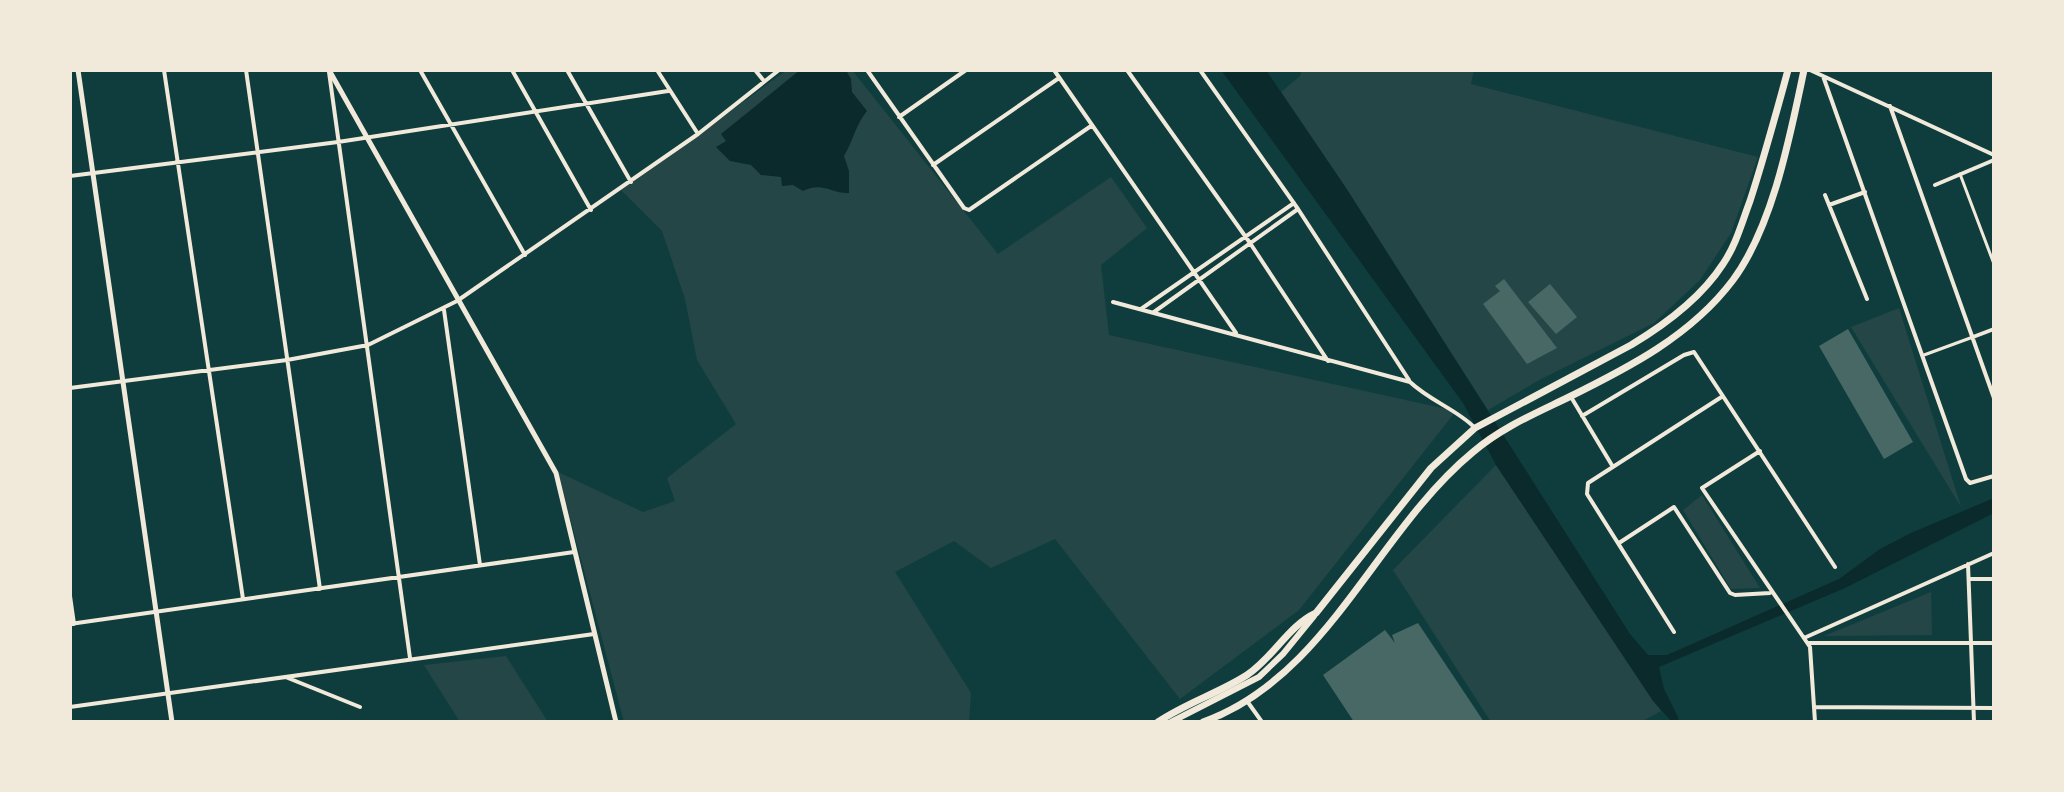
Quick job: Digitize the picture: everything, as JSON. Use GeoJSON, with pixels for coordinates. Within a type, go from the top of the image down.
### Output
{"type":"FeatureCollection","features":[{"type":"Feature","properties":{"kind":"main road"},"geometry":{"type":"LineString","coordinates":[[1171,722],[1259,677],[1283,654],[1431,468],[1475,427],[1656,330],[1677,314],[1713,277],[1731,250],[1742,223],[1788,70]]}},
{"type":"Feature","properties":{"kind":"main road"},"geometry":{"type":"LineString","coordinates":[[1209,721],[1270,686],[1304,655],[1443,478],[1474,450],[1505,428],[1671,340],[1693,323],[1734,279],[1762,227],[1807,70]]}},
{"type":"Feature","properties":{"kind":"main road"},"geometry":{"type":"LineString","coordinates":[[1158,722],[1247,675],[1270,657],[1304,619],[1316,613]]}},
{"type":"Feature","properties":{"kind":"street"},"geometry":{"type":"LineString","coordinates":[[78,70],[172,722]]}},
{"type":"Feature","properties":{"kind":"street"},"geometry":{"type":"LineString","coordinates":[[164,70],[243,599]]}},
{"type":"Feature","properties":{"kind":"street"},"geometry":{"type":"LineString","coordinates":[[246,70],[320,589]]}},
{"type":"Feature","properties":{"kind":"street"},"geometry":{"type":"LineString","coordinates":[[328,70],[556,473],[616,722]]}},
{"type":"Feature","properties":{"kind":"street"},"geometry":{"type":"LineString","coordinates":[[328,70],[410,658]]}},
{"type":"Feature","properties":{"kind":"street"},"geometry":{"type":"LineString","coordinates":[[420,70],[525,255]]}},
{"type":"Feature","properties":{"kind":"street"},"geometry":{"type":"LineString","coordinates":[[512,70],[591,210]]}},
{"type":"Feature","properties":{"kind":"street"},"geometry":{"type":"LineString","coordinates":[[567,70],[631,182]]}},
{"type":"Feature","properties":{"kind":"street"},"geometry":{"type":"LineString","coordinates":[[657,70],[698,134]]}},
{"type":"Feature","properties":{"kind":"street"},"geometry":{"type":"LineString","coordinates":[[755,70],[764,81]]}},
{"type":"Feature","properties":{"kind":"street"},"geometry":{"type":"LineString","coordinates":[[70,388],[287,360],[368,345],[457,301],[698,134],[779,70]]}},
{"type":"Feature","properties":{"kind":"street"},"geometry":{"type":"LineString","coordinates":[[867,70],[964,208],[969,210],[1091,126]]}},
{"type":"Feature","properties":{"kind":"street"},"geometry":{"type":"LineString","coordinates":[[899,117],[966,70]]}},
{"type":"Feature","properties":{"kind":"street"},"geometry":{"type":"LineString","coordinates":[[1054,70],[1237,335]]}},
{"type":"Feature","properties":{"kind":"street"},"geometry":{"type":"LineString","coordinates":[[1127,70],[1250,243],[1328,361]]}},
{"type":"Feature","properties":{"kind":"street"},"geometry":{"type":"LineString","coordinates":[[1200,70],[1294,203],[1410,382],[1434,402],[1475,427]]}},
{"type":"Feature","properties":{"kind":"street"},"geometry":{"type":"LineString","coordinates":[[1807,70],[1890,106],[1994,158]]}},
{"type":"Feature","properties":{"kind":"street"},"geometry":{"type":"LineString","coordinates":[[1823,76],[1970,483],[1994,476]]}},
{"type":"Feature","properties":{"kind":"street"},"geometry":{"type":"LineString","coordinates":[[933,165],[1059,78]]}},
{"type":"Feature","properties":{"kind":"street"},"geometry":{"type":"LineString","coordinates":[[70,176],[176,160],[338,142],[668,91]]}},
{"type":"Feature","properties":{"kind":"street"},"geometry":{"type":"LineString","coordinates":[[1890,106],[1994,398]]}},
{"type":"Feature","properties":{"kind":"street"},"geometry":{"type":"LineString","coordinates":[[1935,185],[1994,158]]}},
{"type":"Feature","properties":{"kind":"street"},"geometry":{"type":"LineString","coordinates":[[1960,174],[1994,264]]}},
{"type":"Feature","properties":{"kind":"street"},"geometry":{"type":"LineString","coordinates":[[1829,205],[1865,192]]}},
{"type":"Feature","properties":{"kind":"street"},"geometry":{"type":"LineString","coordinates":[[1825,195],[1867,299]]}},
{"type":"Feature","properties":{"kind":"street"},"geometry":{"type":"LineString","coordinates":[[1141,309],[1294,203]]}},
{"type":"Feature","properties":{"kind":"street"},"geometry":{"type":"LineString","coordinates":[[1154,312],[1298,209]]}},
{"type":"Feature","properties":{"kind":"street"},"geometry":{"type":"LineString","coordinates":[[1113,302],[1410,382]]}},
{"type":"Feature","properties":{"kind":"street"},"geometry":{"type":"LineString","coordinates":[[444,309],[480,565]]}},
{"type":"Feature","properties":{"kind":"street"},"geometry":{"type":"LineString","coordinates":[[1923,356],[1994,329]]}},
{"type":"Feature","properties":{"kind":"street"},"geometry":{"type":"LineString","coordinates":[[1582,416],[1694,352],[1835,567]]}},
{"type":"Feature","properties":{"kind":"street"},"geometry":{"type":"LineString","coordinates":[[1570,396],[1613,467]]}},
{"type":"Feature","properties":{"kind":"street"},"geometry":{"type":"LineString","coordinates":[[1674,632],[1586,488],[1588,483],[1723,396]]}},
{"type":"Feature","properties":{"kind":"street"},"geometry":{"type":"LineString","coordinates":[[1760,451],[1702,488],[1806,640],[1811,653],[1815,722]]}},
{"type":"Feature","properties":{"kind":"street"},"geometry":{"type":"LineString","coordinates":[[1619,543],[1674,507],[1730,593],[1771,593]]}},
{"type":"Feature","properties":{"kind":"street"},"geometry":{"type":"LineString","coordinates":[[70,596],[72,624],[574,552]]}},
{"type":"Feature","properties":{"kind":"street"},"geometry":{"type":"LineString","coordinates":[[1806,640],[1994,553]]}},
{"type":"Feature","properties":{"kind":"street"},"geometry":{"type":"LineString","coordinates":[[1968,564],[1974,722]]}},
{"type":"Feature","properties":{"kind":"street"},"geometry":{"type":"LineString","coordinates":[[1969,579],[1994,579]]}},
{"type":"Feature","properties":{"kind":"street"},"geometry":{"type":"LineString","coordinates":[[70,707],[594,634]]}},
{"type":"Feature","properties":{"kind":"street"},"geometry":{"type":"LineString","coordinates":[[1806,640],[1994,643]]}},
{"type":"Feature","properties":{"kind":"street"},"geometry":{"type":"LineString","coordinates":[[287,677],[360,707]]}},
{"type":"Feature","properties":{"kind":"street"},"geometry":{"type":"LineString","coordinates":[[1247,701],[1262,722]]}},
{"type":"Feature","properties":{"kind":"street"},"geometry":{"type":"LineString","coordinates":[[1814,707],[1994,708]]}},
{"type":"Feature","properties":{"kind":"shaded area"},"geometry":{"type":"Polygon","coordinates":[[[787,70],[852,70],[998,254],[1111,177],[1147,228],[1101,265],[1109,335],[1456,411],[1299,610],[1180,699],[1055,539],[991,568],[954,541],[895,572],[971,693],[969,722],[624,722],[558,472],[643,512],[675,501],[667,478],[736,424],[697,360],[685,299],[662,231],[621,190],[787,70]]]}},
{"type":"Feature","properties":{"kind":"shaded area"},"geometry":{"type":"Polygon","coordinates":[[[800,70],[846,70],[851,79],[852,92],[867,111],[844,156],[849,171],[849,193],[816,187],[803,191],[793,185],[782,186],[781,177],[761,175],[751,165],[730,161],[716,147],[726,141],[721,134],[800,70]]]}},
{"type":"Feature","properties":{"kind":"shaded area"},"geometry":{"type":"Polygon","coordinates":[[[1221,70],[1266,70],[1346,188],[1630,634],[1648,655],[1667,655],[1839,579],[1880,549],[1994,498],[1994,513],[1845,588],[1659,667],[1664,689],[1679,719],[1672,722],[1653,701],[1496,465],[1463,403],[1221,70]]]}},
{"type":"Feature","properties":{"kind":"shaded area"},"geometry":{"type":"Polygon","coordinates":[[[1302,70],[1474,70],[1471,84],[1758,157],[1731,233],[1700,280],[1654,323],[1541,379],[1488,410],[1281,92],[1300,76],[1302,70]]]}},
{"type":"Feature","properties":{"kind":"shaded area"},"geometry":{"type":"Polygon","coordinates":[[[1899,308],[1961,507],[1851,327],[1899,308]]]}},
{"type":"Feature","properties":{"kind":"shaded area"},"geometry":{"type":"Polygon","coordinates":[[[1496,465],[1661,711],[1641,722],[1491,722],[1393,570],[1496,465]]]}},
{"type":"Feature","properties":{"kind":"shaded area"},"geometry":{"type":"Polygon","coordinates":[[[1702,495],[1760,588],[1731,589],[1683,510],[1702,495]]]}},
{"type":"Feature","properties":{"kind":"shaded area"},"geometry":{"type":"Polygon","coordinates":[[[1931,592],[1932,635],[1824,636],[1931,592]]]}},
{"type":"Feature","properties":{"kind":"shaded area"},"geometry":{"type":"Polygon","coordinates":[[[506,656],[548,722],[460,722],[424,665],[506,656]]]}},
{"type":"Feature","properties":{"kind":"building"},"geometry":{"type":"Polygon","coordinates":[[[1504,279],[1557,348],[1527,364],[1483,304],[1500,291],[1495,286],[1504,279]]]}},
{"type":"Feature","properties":{"kind":"building"},"geometry":{"type":"Polygon","coordinates":[[[1550,284],[1577,317],[1556,334],[1528,302],[1550,284]]]}},
{"type":"Feature","properties":{"kind":"building"},"geometry":{"type":"Polygon","coordinates":[[[1848,329],[1913,442],[1884,459],[1819,346],[1848,329]]]}},
{"type":"Feature","properties":{"kind":"building"},"geometry":{"type":"Polygon","coordinates":[[[1418,623],[1484,722],[1354,722],[1323,675],[1385,630],[1395,643],[1392,635],[1418,623]]]}}]}
